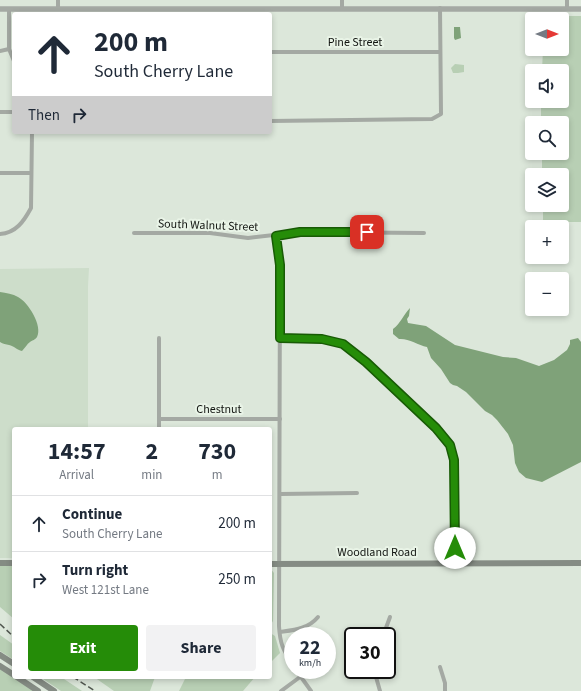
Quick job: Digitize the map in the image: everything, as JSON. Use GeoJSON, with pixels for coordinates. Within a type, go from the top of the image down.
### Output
{"type":"FeatureCollection","features":[{"type":"Feature","properties":{"kind":"main road"},"geometry":{"type":"LineString","coordinates":[[0,563],[12,563]]}},
{"type":"Feature","properties":{"kind":"main road","name":"Woodland Road"},"geometry":{"type":"LineString","coordinates":[[272,564],[581,563]]}},
{"type":"Feature","properties":{"kind":"main road"},"geometry":{"type":"LineString","coordinates":[[0,655],[12,663]]}},
{"type":"Feature","properties":{"kind":"main road"},"geometry":{"type":"LineString","coordinates":[[0,666],[12,674]]}},
{"type":"Feature","properties":{"kind":"main road"},"geometry":{"type":"LineString","coordinates":[[20,679],[38,691]]}},
{"type":"Feature","properties":{"kind":"main road"},"geometry":{"type":"LineString","coordinates":[[36,679],[54,691]]}},
{"type":"Feature","properties":{"kind":"street"},"geometry":{"type":"LineString","coordinates":[[58,0],[58,9]]}},
{"type":"Feature","properties":{"kind":"street"},"geometry":{"type":"LineString","coordinates":[[342,0],[342,8]]}},
{"type":"Feature","properties":{"kind":"street"},"geometry":{"type":"LineString","coordinates":[[567,0],[567,9]]}},
{"type":"Feature","properties":{"kind":"street"},"geometry":{"type":"LineString","coordinates":[[0,9],[122,11],[342,8],[581,9]]}},
{"type":"Feature","properties":{"kind":"street"},"geometry":{"type":"LineString","coordinates":[[272,121],[432,119],[441,114],[440,8]]}},
{"type":"Feature","properties":{"kind":"street"},"geometry":{"type":"LineString","coordinates":[[9,9],[9,49],[12,56]]}},
{"type":"Feature","properties":{"kind":"street"},"geometry":{"type":"LineString","coordinates":[[0,51],[9,49]]}},
{"type":"Feature","properties":{"kind":"street","name":"Pine Street"},"geometry":{"type":"LineString","coordinates":[[272,52],[440,52]]}},
{"type":"Feature","properties":{"kind":"street"},"geometry":{"type":"LineString","coordinates":[[0,112],[12,112]]}},
{"type":"Feature","properties":{"kind":"street"},"geometry":{"type":"LineString","coordinates":[[0,234],[9,232],[19,227],[31,208],[32,134]]}},
{"type":"Feature","properties":{"kind":"street"},"geometry":{"type":"LineString","coordinates":[[0,173],[31,173]]}},
{"type":"Feature","properties":{"kind":"street","name":"South Walnut Street"},"geometry":{"type":"LineString","coordinates":[[134,233],[210,233],[248,238],[276,236],[300,232],[424,233]]}},
{"type":"Feature","properties":{"kind":"street"},"geometry":{"type":"LineString","coordinates":[[276,236],[280,265],[280,632],[284,651]]}},
{"type":"Feature","properties":{"kind":"street"},"geometry":{"type":"LineString","coordinates":[[159,338],[159,427]]}},
{"type":"Feature","properties":{"kind":"street"},"geometry":{"type":"LineString","coordinates":[[280,338],[322,339],[343,344],[366,362],[445,437],[450,445],[455,470],[455,564]]}},
{"type":"Feature","properties":{"kind":"street","name":"Chestnut"},"geometry":{"type":"LineString","coordinates":[[159,419],[280,419]]}},
{"type":"Feature","properties":{"kind":"street"},"geometry":{"type":"LineString","coordinates":[[280,494],[357,493]]}},
{"type":"Feature","properties":{"kind":"street"},"geometry":{"type":"LineString","coordinates":[[280,632],[307,626],[313,623],[318,617]]}},
{"type":"Feature","properties":{"kind":"street"},"geometry":{"type":"LineString","coordinates":[[386,627],[390,617]]}},
{"type":"Feature","properties":{"kind":"street"},"geometry":{"type":"LineString","coordinates":[[440,667],[445,683],[445,691]]}},
{"type":"Feature","properties":{"kind":"street"},"geometry":{"type":"LineString","coordinates":[[281,691],[297,679]]}},
{"type":"Feature","properties":{"kind":"street"},"geometry":{"type":"LineString","coordinates":[[302,679],[311,691]]}},
{"type":"Feature","properties":{"kind":"street"},"geometry":{"type":"LineString","coordinates":[[377,679],[380,691]]}},
{"type":"Feature","properties":{"kind":"shaded area"},"geometry":{"type":"Polygon","coordinates":[[[569,16],[581,16],[581,222],[569,222],[569,220],[543,220],[543,212],[569,212],[569,168],[542,168],[542,160],[569,160],[569,116],[541,116],[541,108],[569,108],[569,64],[542,64],[543,56],[569,56],[569,16]]]}},
{"type":"Feature","properties":{"kind":"shaded area"},"geometry":{"type":"Polygon","coordinates":[[[454,27],[460,27],[461,38],[455,40],[454,38],[454,27]]]}},
{"type":"Feature","properties":{"kind":"shaded area"},"geometry":{"type":"Polygon","coordinates":[[[455,64],[464,65],[464,72],[453,73],[451,68],[455,64]]]}},
{"type":"Feature","properties":{"kind":"shaded area"},"geometry":{"type":"Polygon","coordinates":[[[89,268],[88,427],[12,427],[12,558],[0,558],[0,269],[89,268]]]}},
{"type":"Feature","properties":{"kind":"shaded area"},"geometry":{"type":"Polygon","coordinates":[[[0,292],[18,297],[26,304],[34,315],[38,327],[37,337],[22,351],[0,342],[0,292]]]}},
{"type":"Feature","properties":{"kind":"shaded area"},"geometry":{"type":"Polygon","coordinates":[[[410,308],[407,319],[408,323],[426,326],[455,345],[503,357],[516,358],[539,366],[554,360],[567,350],[570,340],[578,338],[581,342],[581,462],[542,482],[526,478],[519,472],[515,463],[513,445],[508,434],[497,420],[485,411],[466,392],[450,383],[441,369],[431,358],[427,347],[399,339],[393,334],[393,329],[410,308]]]}},
{"type":"Feature","properties":{"kind":"shaded area"},"geometry":{"type":"Polygon","coordinates":[[[0,566],[12,566],[12,617],[0,607],[0,566]]]}},
{"type":"Feature","properties":{"kind":"shaded area"},"geometry":{"type":"Polygon","coordinates":[[[272,570],[274,573],[272,623],[272,570]]]}},
{"type":"Feature","properties":{"kind":"shaded area"},"geometry":{"type":"Polygon","coordinates":[[[272,634],[275,636],[280,653],[272,661],[272,634]]]}},
{"type":"Feature","properties":{"kind":"shaded area"},"geometry":{"type":"Polygon","coordinates":[[[0,635],[12,644],[12,659],[0,651],[0,635]]]}},
{"type":"Feature","properties":{"kind":"shaded area"},"geometry":{"type":"Polygon","coordinates":[[[0,666],[12,674],[12,679],[20,679],[38,691],[0,691],[0,666]]]}},
{"type":"Feature","properties":{"kind":"shaded area"},"geometry":{"type":"Polygon","coordinates":[[[43,679],[64,679],[82,691],[61,691],[43,679]]]}},
{"type":"Feature","properties":{"kind":"shaded area"},"geometry":{"type":"Polygon","coordinates":[[[97,679],[154,679],[150,691],[114,691],[97,679]]]}},
{"type":"Feature","properties":{"kind":"shaded area"},"geometry":{"type":"Polygon","coordinates":[[[185,679],[253,679],[243,691],[179,691],[185,679]]]}},
{"type":"Feature","properties":{"kind":"railway"},"geometry":{"type":"LineString","coordinates":[[0,624],[12,635]]}},
{"type":"Feature","properties":{"kind":"railway"},"geometry":{"type":"LineString","coordinates":[[76,679],[95,691]]}},
{"type":"Feature","properties":{"kind":"route"},"geometry":{"type":"LineString","coordinates":[[367,232],[300,232],[276,236],[280,265],[280,338],[322,339],[343,344],[366,362],[445,437],[450,445],[455,470],[455,548]]}}]}
